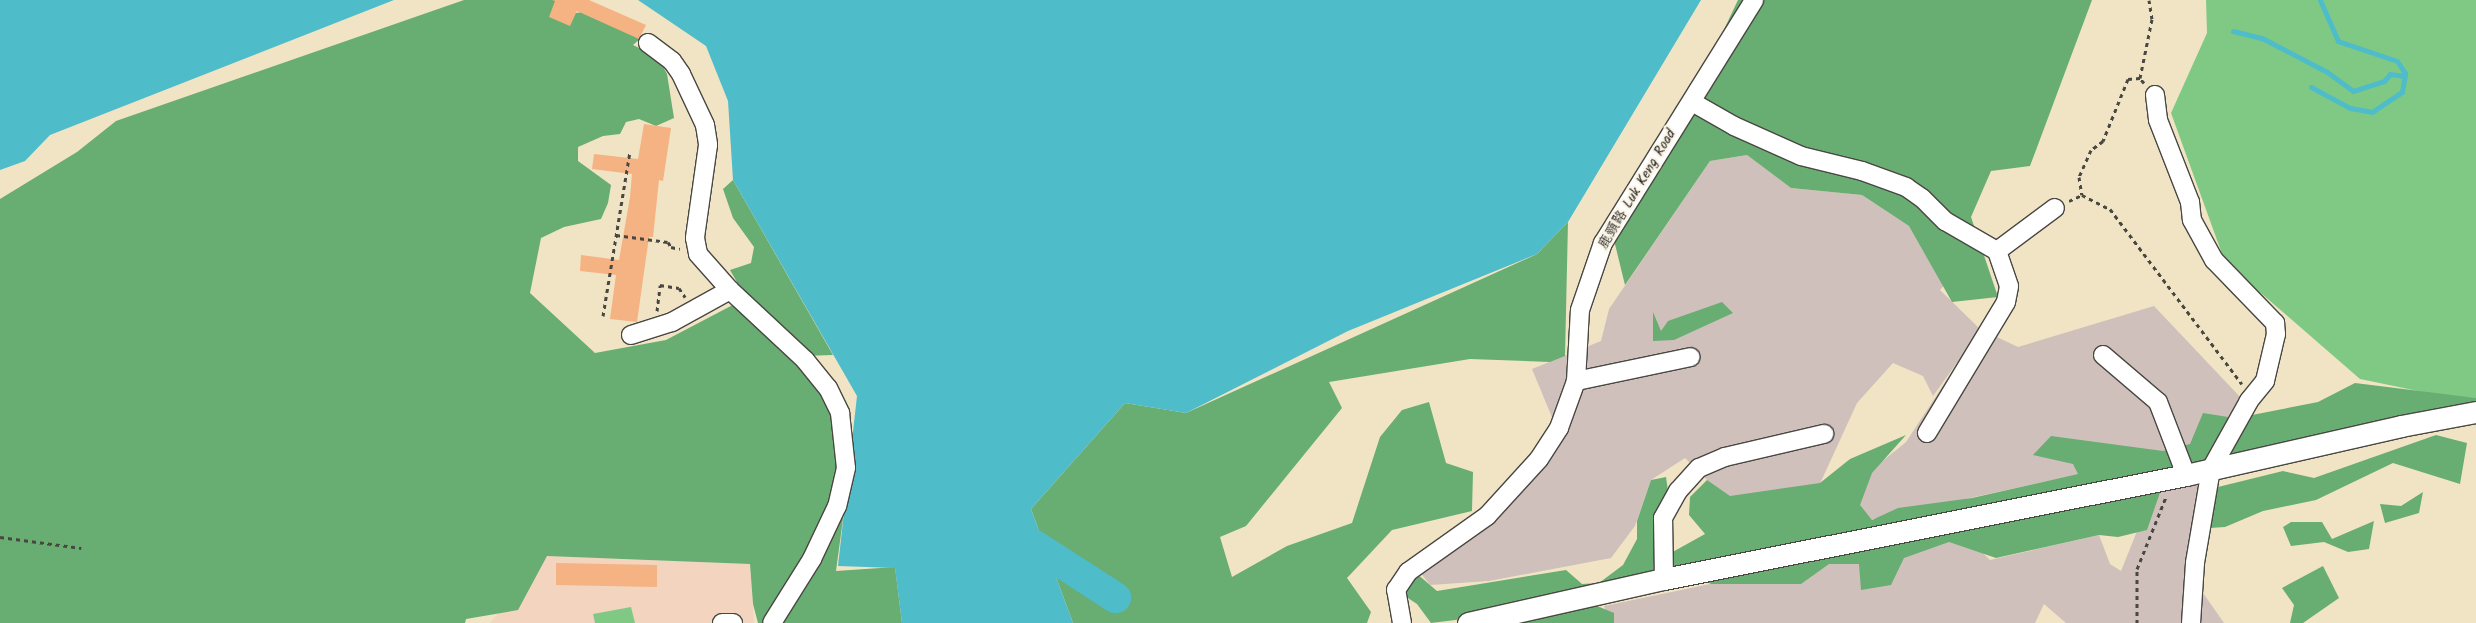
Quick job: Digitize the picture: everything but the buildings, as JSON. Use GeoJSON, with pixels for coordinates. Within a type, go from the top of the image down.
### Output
{"type":"FeatureCollection","features":[{"type":"Feature","properties":{"kind":"main road"},"geometry":{"type":"LineString","coordinates":[[1468,623],[1664,579],[2180,476],[2401,426],[2476,412]]}},
{"type":"Feature","properties":{"kind":"street","name":"鹿頸路 Luk Keng Road"},"geometry":{"type":"LineString","coordinates":[[1402,623],[1396,590],[1408,572],[1487,516],[1533,466],[1559,428],[1576,381],[1580,310],[1598,254],[1617,217],[1692,102],[1754,0]]}},
{"type":"Feature","properties":{"kind":"street"},"geometry":{"type":"LineString","coordinates":[[648,44],[672,61],[681,74],[705,125],[708,145],[695,238],[698,254],[730,290],[805,360],[828,388],[840,413],[845,437],[846,468],[837,506],[808,566],[772,623]]}},
{"type":"Feature","properties":{"kind":"street"},"geometry":{"type":"LineString","coordinates":[[2155,95],[2158,120],[2190,202],[2192,220],[2214,260],[2275,322],[2276,334],[2265,381],[2249,400],[2211,469],[2195,563],[2191,623]]}},
{"type":"Feature","properties":{"kind":"street"},"geometry":{"type":"LineString","coordinates":[[1692,102],[1734,126],[1801,156],[1862,171],[1906,188],[1922,198],[1945,221],[1997,251],[2009,286],[2006,302],[1927,433]]}},
{"type":"Feature","properties":{"kind":"street"},"geometry":{"type":"LineString","coordinates":[[1997,251],[2055,208]]}},
{"type":"Feature","properties":{"kind":"street"},"geometry":{"type":"LineString","coordinates":[[631,335],[672,322],[730,290]]}},
{"type":"Feature","properties":{"kind":"street"},"geometry":{"type":"LineString","coordinates":[[2103,354],[2158,402],[2180,476]]}},
{"type":"Feature","properties":{"kind":"street"},"geometry":{"type":"LineString","coordinates":[[1576,381],[1691,357]]}},
{"type":"Feature","properties":{"kind":"street"},"geometry":{"type":"LineString","coordinates":[[1664,579],[1663,518],[1678,491],[1699,468],[1725,457],[1824,434]]}},
{"type":"Feature","properties":{"kind":"street"},"geometry":{"type":"LineString","coordinates":[[722,623],[733,623]]}},
{"type":"Feature","properties":{"kind":"path"},"geometry":{"type":"LineString","coordinates":[[2140,78],[2152,19],[2149,0]]}},
{"type":"Feature","properties":{"kind":"path"},"geometry":{"type":"LineString","coordinates":[[2140,78],[2155,95]]}},
{"type":"Feature","properties":{"kind":"path"},"geometry":{"type":"LineString","coordinates":[[2140,78],[2128,79],[2103,141],[2090,150],[2079,177],[2082,195],[2110,209],[2246,389],[2249,400]]}},
{"type":"Feature","properties":{"kind":"path"},"geometry":{"type":"LineString","coordinates":[[603,316],[630,151]]}},
{"type":"Feature","properties":{"kind":"path"},"geometry":{"type":"LineString","coordinates":[[616,234],[668,242],[671,248]]}},
{"type":"Feature","properties":{"kind":"path"},"geometry":{"type":"LineString","coordinates":[[656,317],[660,285],[679,288],[694,310]]}},
{"type":"Feature","properties":{"kind":"path"},"geometry":{"type":"LineString","coordinates":[[2137,623],[2137,569],[2180,476]]}},
{"type":"Feature","properties":{"kind":"path"},"geometry":{"type":"LineString","coordinates":[[0,537],[81,548]]}},
{"type":"Feature","properties":{"kind":"shaded area"},"geometry":{"type":"Polygon","coordinates":[[[1747,155],[1791,188],[1862,195],[1909,226],[1971,256],[1940,290],[1980,329],[2018,347],[2154,306],[2242,399],[2204,447],[1846,525],[1874,468],[1906,442],[1967,349],[1933,396],[1923,376],[1893,363],[1857,403],[1818,488],[1783,497],[1723,496],[1685,458],[1651,480],[1635,526],[1611,558],[1489,581],[1430,585],[1416,567],[1500,505],[1556,427],[1532,369],[1601,341],[1609,309],[1710,161],[1747,155]]]}},
{"type":"Feature","properties":{"kind":"shaded area"},"geometry":{"type":"Polygon","coordinates":[[[2220,472],[2201,590],[2224,623],[2066,623],[2044,604],[2035,623],[1610,623],[1604,606],[1961,532],[1990,560],[2099,535],[2110,564],[2121,571],[2154,489],[2220,472]]]}},
{"type":"Feature","properties":{"kind":"shaded area"},"geometry":{"type":"Polygon","coordinates":[[[547,556],[750,564],[754,623],[490,623],[547,556]]]}},
{"type":"Feature","properties":{"kind":"green space"},"geometry":{"type":"Polygon","coordinates":[[[464,0],[560,0],[576,13],[595,10],[608,22],[640,39],[633,45],[658,57],[667,74],[674,118],[656,126],[639,119],[626,122],[620,134],[603,136],[578,147],[578,161],[611,185],[608,203],[601,219],[564,227],[541,238],[530,293],[595,353],[666,340],[746,298],[730,270],[751,263],[754,247],[733,218],[723,189],[733,180],[833,355],[802,356],[841,419],[848,482],[836,571],[895,567],[902,623],[758,623],[753,604],[750,564],[547,556],[518,610],[466,619],[465,623],[0,623],[0,199],[77,152],[116,121],[464,0]]]}},
{"type":"Feature","properties":{"kind":"green space"},"geometry":{"type":"Polygon","coordinates":[[[1738,0],[2092,0],[2030,166],[1991,171],[1971,217],[1998,297],[1952,302],[1909,226],[1862,195],[1791,188],[1747,155],[1710,161],[1625,285],[1612,232],[1691,99],[1738,0]]]}},
{"type":"Feature","properties":{"kind":"green space"},"geometry":{"type":"Polygon","coordinates":[[[2206,0],[2476,0],[2476,398],[2447,397],[2360,379],[2225,262],[2171,113],[2207,33],[2206,0]]]}},
{"type":"Feature","properties":{"kind":"green space"},"geometry":{"type":"Polygon","coordinates":[[[1568,222],[1565,356],[1550,362],[1470,359],[1329,382],[1342,408],[1246,526],[1220,537],[1232,577],[1287,546],[1352,523],[1380,437],[1402,410],[1429,402],[1446,463],[1473,472],[1472,511],[1392,530],[1347,578],[1371,612],[1367,623],[1073,623],[1031,509],[1125,403],[1186,413],[1537,254],[1568,222]]]}},
{"type":"Feature","properties":{"kind":"green space"},"geometry":{"type":"Polygon","coordinates":[[[1722,302],[1733,313],[1674,340],[1653,341],[1653,312],[1661,331],[1668,321],[1722,302]]]}},
{"type":"Feature","properties":{"kind":"green space"},"geometry":{"type":"Polygon","coordinates":[[[2355,383],[2476,398],[2476,418],[2245,465],[2223,448],[2252,415],[2318,402],[2355,383]]]}},
{"type":"Feature","properties":{"kind":"green space"},"geometry":{"type":"Polygon","coordinates":[[[2203,413],[2228,417],[2230,426],[2205,460],[2162,487],[2147,530],[2118,537],[2099,535],[1996,558],[1949,542],[1904,558],[1891,585],[1861,590],[1859,564],[1829,564],[1801,584],[1711,584],[1674,567],[1669,554],[1705,534],[1689,515],[1690,497],[1707,480],[1730,496],[1820,483],[1850,459],[1906,435],[1872,473],[1860,505],[1872,520],[1898,508],[1972,498],[2078,474],[2073,464],[2033,455],[2051,436],[2163,451],[2190,444],[2203,413]]]}},
{"type":"Feature","properties":{"kind":"green space"},"geometry":{"type":"Polygon","coordinates":[[[2436,435],[2467,443],[2460,484],[2393,463],[2316,500],[2263,511],[2225,527],[2195,529],[2218,487],[2283,471],[2314,478],[2436,435]]]}},
{"type":"Feature","properties":{"kind":"green space"},"geometry":{"type":"Polygon","coordinates":[[[1666,477],[1671,512],[1659,574],[1599,602],[1431,623],[1417,604],[1396,590],[1416,573],[1437,591],[1566,570],[1582,584],[1599,583],[1623,565],[1637,539],[1637,521],[1651,480],[1666,477]]]}},
{"type":"Feature","properties":{"kind":"green space"},"geometry":{"type":"Polygon","coordinates":[[[2423,492],[2419,513],[2385,523],[2380,504],[2401,506],[2423,492]]]}},
{"type":"Feature","properties":{"kind":"green space"},"geometry":{"type":"Polygon","coordinates":[[[2374,521],[2369,549],[2348,552],[2324,542],[2291,546],[2283,527],[2291,522],[2322,522],[2332,539],[2374,521]]]}},
{"type":"Feature","properties":{"kind":"green space"},"geometry":{"type":"Polygon","coordinates":[[[2323,566],[2339,598],[2303,623],[2290,623],[2294,605],[2282,588],[2323,566]]]}},
{"type":"Feature","properties":{"kind":"green space"},"geometry":{"type":"Polygon","coordinates":[[[1597,606],[1614,613],[1614,623],[1516,623],[1540,613],[1597,606]]]}},
{"type":"Feature","properties":{"kind":"green space"},"geometry":{"type":"Polygon","coordinates":[[[631,607],[635,623],[595,623],[593,614],[631,607]]]}},
{"type":"Feature","properties":{"kind":"water"},"geometry":{"type":"Polygon","coordinates":[[[0,0],[394,0],[50,135],[25,161],[0,170],[0,0]]]}},
{"type":"Feature","properties":{"kind":"water"},"geometry":{"type":"Polygon","coordinates":[[[638,0],[1701,0],[1568,222],[1537,254],[1348,331],[1186,413],[1125,403],[1031,509],[1073,623],[902,623],[895,568],[838,566],[857,396],[733,180],[728,101],[706,46],[638,0]]]}},
{"type":"Feature","properties":{"kind":"waterway"},"geometry":{"type":"LineString","coordinates":[[2311,87],[2350,108],[2372,112],[2402,92],[2405,73],[2397,61],[2338,41],[2320,0]]}},
{"type":"Feature","properties":{"kind":"waterway"},"geometry":{"type":"LineString","coordinates":[[2233,31],[2262,38],[2327,72],[2353,91],[2384,81],[2390,74],[2405,76]]}},
{"type":"Feature","properties":{"kind":"waterway"},"geometry":{"type":"LineString","coordinates":[[1011,530],[1115,597]]}}]}
